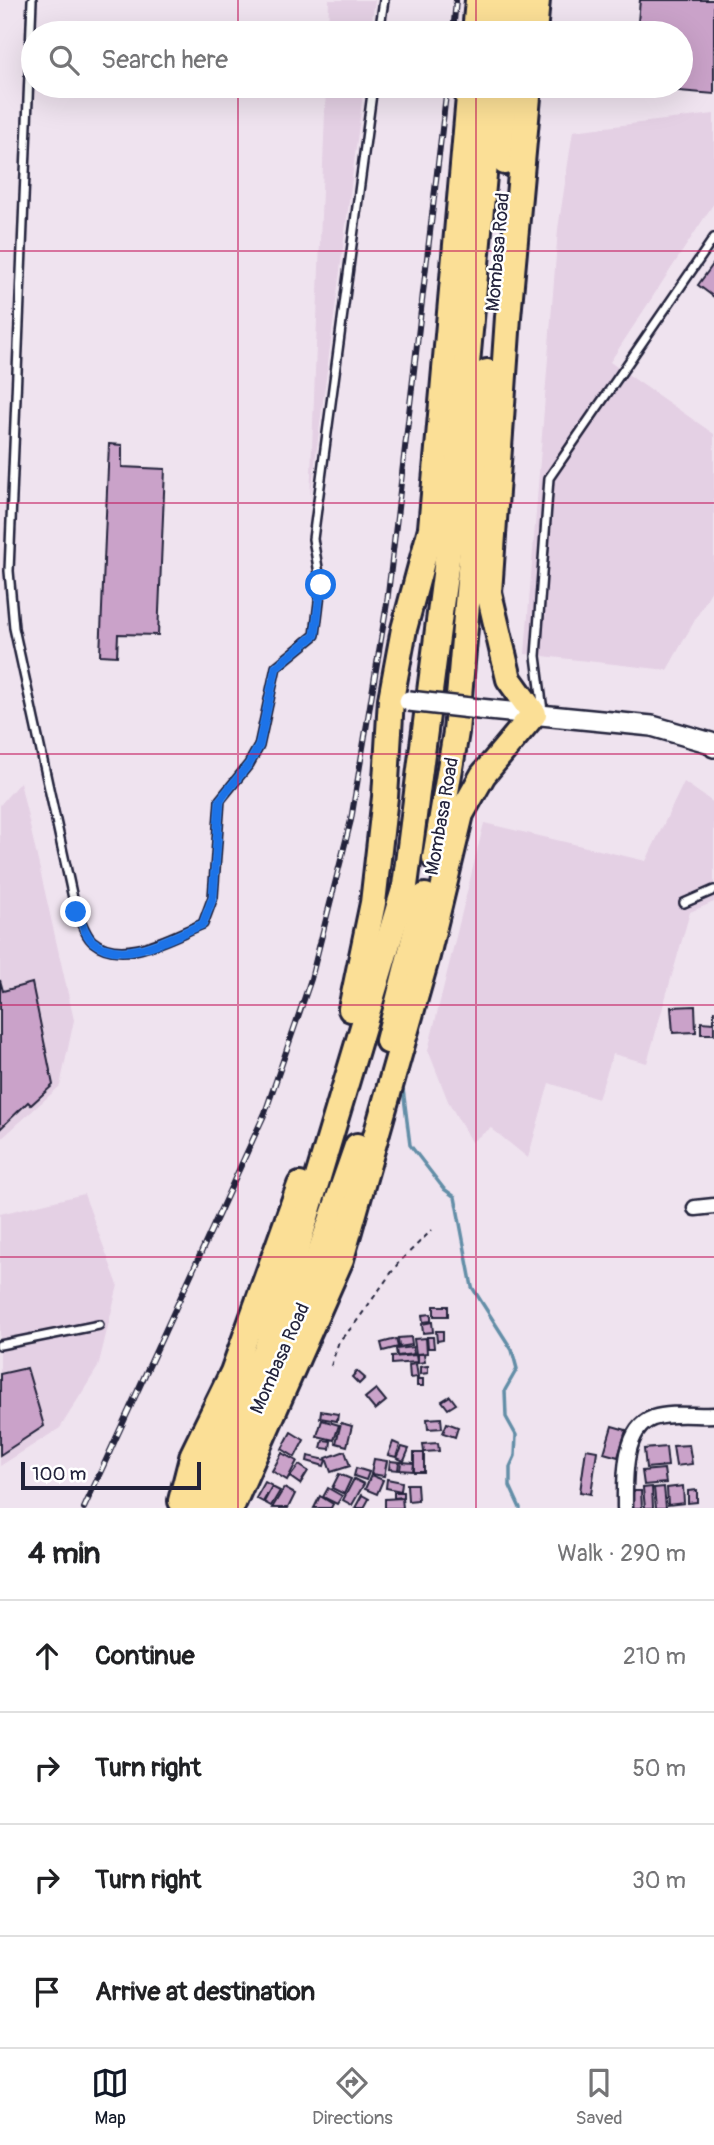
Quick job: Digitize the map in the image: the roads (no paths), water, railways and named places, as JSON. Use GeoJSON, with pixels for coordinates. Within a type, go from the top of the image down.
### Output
{"type":"FeatureCollection","features":[{"type":"Feature","properties":{"kind":"highway"},"geometry":{"type":"LineString","coordinates":[[476,21],[478,0]]}},
{"type":"Feature","properties":{"kind":"highway"},"geometry":{"type":"LineString","coordinates":[[498,21],[500,0]]}},
{"type":"Feature","properties":{"kind":"highway"},"geometry":{"type":"LineString","coordinates":[[517,21],[519,0]]}},
{"type":"Feature","properties":{"kind":"highway"},"geometry":{"type":"LineString","coordinates":[[535,21],[537,0]]}},
{"type":"Feature","properties":{"kind":"highway"},"geometry":{"type":"LineString","coordinates":[[179,1508],[193,1454],[233,1372],[306,1168],[360,980],[400,700],[404,629],[431,528],[469,98]]}},
{"type":"Feature","properties":{"kind":"highway","name":"Mombasa Road"},"geometry":{"type":"LineString","coordinates":[[188,1508],[266,1351],[405,886],[453,510],[491,98]]}},
{"type":"Feature","properties":{"kind":"highway","name":"Mombasa Road"},"geometry":{"type":"LineString","coordinates":[[206,1508],[256,1413],[294,1329],[328,1238],[379,1078],[436,853],[456,732],[511,98]]}},
{"type":"Feature","properties":{"kind":"highway"},"geometry":{"type":"LineString","coordinates":[[231,1508],[341,1259],[427,956],[461,814],[483,775],[539,715],[509,679],[489,593],[506,344],[528,98]]}},
{"type":"Feature","properties":{"kind":"street"},"geometry":{"type":"LineString","coordinates":[[400,700],[652,726],[711,743],[714,747]]}},
{"type":"Feature","properties":{"kind":"street"},"geometry":{"type":"LineString","coordinates":[[695,1208],[714,1206]]}},
{"type":"Feature","properties":{"kind":"street"},"geometry":{"type":"LineString","coordinates":[[625,1508],[627,1462],[634,1438],[642,1427],[651,1419],[714,1415]]}},
{"type":"Feature","properties":{"kind":"lane"},"geometry":{"type":"LineString","coordinates":[[31,21],[32,0]]}},
{"type":"Feature","properties":{"kind":"lane"},"geometry":{"type":"LineString","coordinates":[[381,21],[384,0]]}},
{"type":"Feature","properties":{"kind":"lane"},"geometry":{"type":"LineString","coordinates":[[28,98],[9,571],[12,605],[38,748],[76,912],[91,941],[117,952],[145,947],[203,924],[213,897],[220,800],[249,764],[259,746],[276,667],[315,635],[321,585],[313,539],[371,98]]}},
{"type":"Feature","properties":{"kind":"lane"},"geometry":{"type":"LineString","coordinates":[[539,715],[536,656],[549,478],[714,238]]}},
{"type":"Feature","properties":{"kind":"lane"},"geometry":{"type":"LineString","coordinates":[[684,903],[714,890]]}},
{"type":"Feature","properties":{"kind":"lane"},"geometry":{"type":"LineString","coordinates":[[0,1345],[99,1325]]}},
{"type":"Feature","properties":{"kind":"waterway"},"geometry":{"type":"LineString","coordinates":[[403,1089],[410,1145],[444,1189],[455,1197],[472,1287],[512,1350],[517,1369],[505,1390],[506,1417],[516,1435],[515,1456],[510,1467],[510,1486],[520,1508]]}},
{"type":"Feature","properties":{"kind":"railway"},"geometry":{"type":"LineString","coordinates":[[454,21],[456,0]]}},
{"type":"Feature","properties":{"kind":"railway"},"geometry":{"type":"LineString","coordinates":[[84,1508],[265,1113],[311,979],[351,820],[387,603],[446,98]]}}]}
